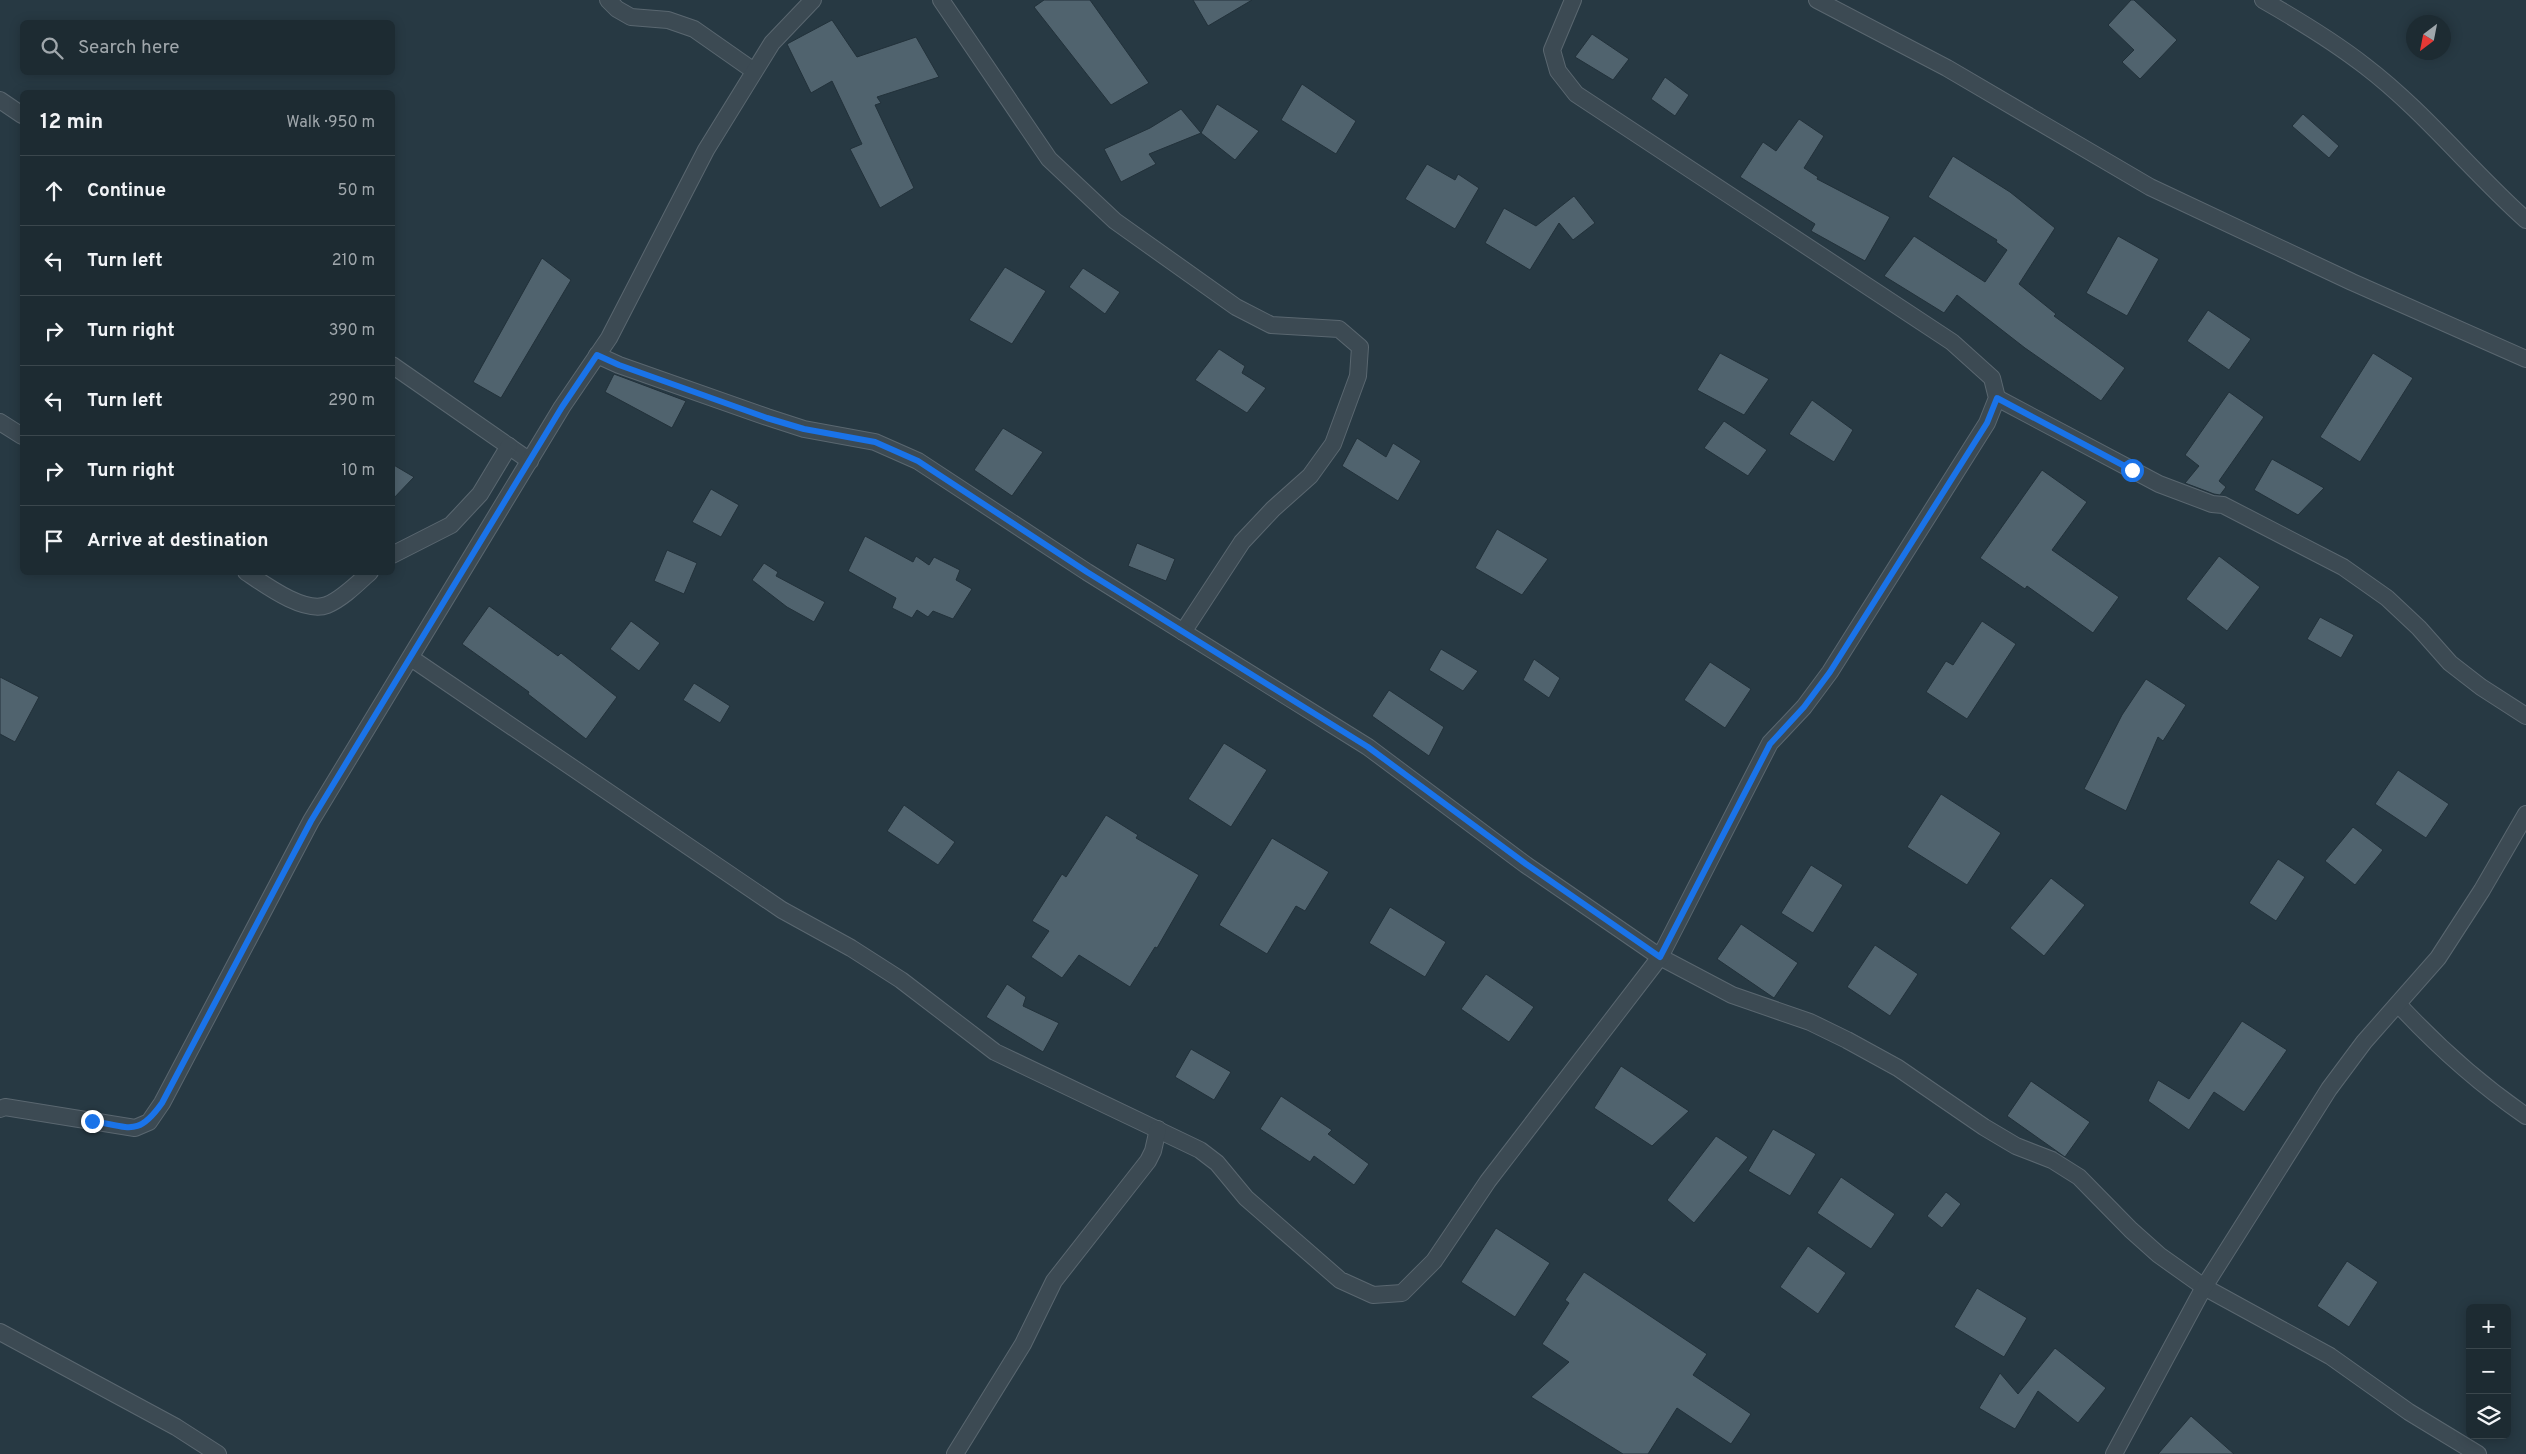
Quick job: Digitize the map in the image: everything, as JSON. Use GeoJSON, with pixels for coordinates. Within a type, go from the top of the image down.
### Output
{"type":"FeatureCollection","features":[{"type":"Feature","properties":{"kind":"street"},"geometry":{"type":"LineString","coordinates":[[608,0],[617,9],[631,17],[668,20],[694,29],[754,71]]}},
{"type":"Feature","properties":{"kind":"street"},"geometry":{"type":"LineString","coordinates":[[0,1109],[5,1107],[135,1128],[149,1122],[162,1103],[311,821],[562,407],[609,338],[706,150],[772,44],[812,0]]}},
{"type":"Feature","properties":{"kind":"street"},"geometry":{"type":"LineString","coordinates":[[941,0],[1050,159],[1115,221],[1236,307],[1271,325],[1339,329],[1360,347],[1358,376],[1333,444],[1310,476],[1273,509],[1242,542],[1183,632]]}},
{"type":"Feature","properties":{"kind":"street"},"geometry":{"type":"LineString","coordinates":[[411,658],[782,910],[851,948],[901,980],[995,1052],[1200,1150],[1217,1163],[1246,1198],[1340,1280],[1373,1295],[1402,1294],[1434,1262],[1488,1181],[1660,957],[1770,744],[1804,707],[1830,672],[1987,423],[1997,398],[1992,378],[1952,342],[1576,94],[1558,71],[1552,50],[1573,0]]}},
{"type":"Feature","properties":{"kind":"street"},"geometry":{"type":"LineString","coordinates":[[1817,0],[1947,68],[2150,187],[2352,282],[2526,359]]}},
{"type":"Feature","properties":{"kind":"street"},"geometry":{"type":"LineString","coordinates":[[2263,0],[2305,24],[2365,66],[2415,110],[2491,189],[2526,220]]}},
{"type":"Feature","properties":{"kind":"street"},"geometry":{"type":"LineString","coordinates":[[0,100],[20,114]]}},
{"type":"Feature","properties":{"kind":"street"},"geometry":{"type":"LineString","coordinates":[[597,355],[619,365],[767,418],[804,429],[875,442],[918,461],[1183,632],[1368,747],[1526,864],[1660,957],[1732,995],[1810,1022],[1847,1040],[1898,1068],[1984,1127],[2016,1146],[2052,1160],[2079,1177],[2130,1230],[2159,1256],[2204,1286],[2330,1356],[2409,1412],[2478,1454]]}},
{"type":"Feature","properties":{"kind":"street"},"geometry":{"type":"LineString","coordinates":[[395,367],[530,461]]}},
{"type":"Feature","properties":{"kind":"street"},"geometry":{"type":"LineString","coordinates":[[1997,398],[2159,484],[2212,504],[2223,505],[2343,567],[2387,598],[2420,628],[2450,663],[2481,687],[2526,716]]}},
{"type":"Feature","properties":{"kind":"street"},"geometry":{"type":"LineString","coordinates":[[0,422],[20,435]]}},
{"type":"Feature","properties":{"kind":"street"},"geometry":{"type":"LineString","coordinates":[[395,554],[451,525],[480,494],[509,446]]}},
{"type":"Feature","properties":{"kind":"street"},"geometry":{"type":"LineString","coordinates":[[251,575],[287,598],[305,604],[326,606],[366,575]]}},
{"type":"Feature","properties":{"kind":"street"},"geometry":{"type":"LineString","coordinates":[[2114,1454],[2204,1286],[2330,1089],[2364,1042],[2438,958],[2482,890],[2526,814]]}},
{"type":"Feature","properties":{"kind":"street"},"geometry":{"type":"LineString","coordinates":[[2398,1004],[2432,1040],[2481,1084],[2526,1116]]}},
{"type":"Feature","properties":{"kind":"street"},"geometry":{"type":"LineString","coordinates":[[955,1454],[1023,1344],[1054,1280],[1148,1161],[1153,1151],[1158,1129]]}},
{"type":"Feature","properties":{"kind":"street"},"geometry":{"type":"LineString","coordinates":[[0,1332],[176,1427],[218,1454]]}},
{"type":"Feature","properties":{"kind":"building"},"geometry":{"type":"Polygon","coordinates":[[[1044,0],[1090,0],[1149,83],[1111,105],[1034,7],[1044,0]]]}},
{"type":"Feature","properties":{"kind":"building"},"geometry":{"type":"Polygon","coordinates":[[[1193,0],[1252,0],[1208,26],[1193,0]]]}},
{"type":"Feature","properties":{"kind":"building"},"geometry":{"type":"Polygon","coordinates":[[[2131,0],[2134,0],[2177,40],[2140,79],[2122,62],[2134,50],[2108,25],[2131,0]]]}},
{"type":"Feature","properties":{"kind":"building"},"geometry":{"type":"Polygon","coordinates":[[[832,20],[857,57],[916,37],[939,77],[877,97],[881,103],[875,105],[914,188],[880,208],[850,149],[862,144],[832,81],[811,93],[787,44],[832,20]]]}},
{"type":"Feature","properties":{"kind":"building"},"geometry":{"type":"Polygon","coordinates":[[[1592,34],[1629,59],[1613,80],[1575,57],[1592,34]]]}},
{"type":"Feature","properties":{"kind":"building"},"geometry":{"type":"Polygon","coordinates":[[[1665,77],[1689,95],[1675,116],[1651,99],[1665,77]]]}},
{"type":"Feature","properties":{"kind":"building"},"geometry":{"type":"Polygon","coordinates":[[[1302,84],[1356,121],[1336,154],[1281,120],[1302,84]]]}},
{"type":"Feature","properties":{"kind":"building"},"geometry":{"type":"Polygon","coordinates":[[[1217,104],[1259,131],[1235,160],[1201,133],[1217,104]]]}},
{"type":"Feature","properties":{"kind":"building"},"geometry":{"type":"Polygon","coordinates":[[[1181,109],[1201,133],[1149,154],[1156,164],[1121,182],[1104,149],[1150,128],[1181,109]]]}},
{"type":"Feature","properties":{"kind":"building"},"geometry":{"type":"Polygon","coordinates":[[[2303,114],[2339,146],[2329,158],[2292,126],[2303,114]]]}},
{"type":"Feature","properties":{"kind":"building"},"geometry":{"type":"Polygon","coordinates":[[[1799,119],[1824,136],[1804,168],[1818,177],[1817,179],[1890,217],[1865,261],[1811,231],[1815,224],[1740,177],[1763,142],[1776,151],[1799,119]]]}},
{"type":"Feature","properties":{"kind":"building"},"geometry":{"type":"Polygon","coordinates":[[[1953,156],[2010,192],[2055,228],[2019,284],[2056,314],[2054,316],[2125,368],[2101,401],[2025,348],[1957,295],[1944,313],[1884,276],[1914,236],[1985,282],[2007,250],[1996,242],[1997,240],[1928,197],[1953,156]]]}},
{"type":"Feature","properties":{"kind":"building"},"geometry":{"type":"Polygon","coordinates":[[[1427,164],[1455,180],[1458,174],[1479,188],[1455,229],[1405,199],[1427,164]]]}},
{"type":"Feature","properties":{"kind":"building"},"geometry":{"type":"Polygon","coordinates":[[[1574,196],[1595,223],[1573,240],[1559,223],[1530,270],[1485,243],[1504,208],[1536,226],[1574,196]]]}},
{"type":"Feature","properties":{"kind":"building"},"geometry":{"type":"Polygon","coordinates":[[[2118,236],[2159,259],[2127,316],[2086,293],[2118,236]]]}},
{"type":"Feature","properties":{"kind":"building"},"geometry":{"type":"Polygon","coordinates":[[[542,258],[571,280],[501,398],[473,382],[542,258]]]}},
{"type":"Feature","properties":{"kind":"building"},"geometry":{"type":"Polygon","coordinates":[[[1005,267],[1046,291],[1012,344],[969,320],[1005,267]]]}},
{"type":"Feature","properties":{"kind":"building"},"geometry":{"type":"Polygon","coordinates":[[[1083,268],[1120,292],[1105,314],[1069,287],[1083,268]]]}},
{"type":"Feature","properties":{"kind":"building"},"geometry":{"type":"Polygon","coordinates":[[[2208,310],[2251,339],[2229,370],[2187,341],[2208,310]]]}},
{"type":"Feature","properties":{"kind":"building"},"geometry":{"type":"Polygon","coordinates":[[[1219,349],[1245,366],[1242,373],[1266,388],[1247,413],[1195,380],[1219,349]]]}},
{"type":"Feature","properties":{"kind":"building"},"geometry":{"type":"Polygon","coordinates":[[[1720,353],[1769,379],[1744,415],[1697,390],[1720,353]]]}},
{"type":"Feature","properties":{"kind":"building"},"geometry":{"type":"Polygon","coordinates":[[[2373,353],[2413,378],[2360,462],[2320,437],[2373,353]]]}},
{"type":"Feature","properties":{"kind":"building"},"geometry":{"type":"Polygon","coordinates":[[[614,374],[686,401],[672,428],[605,392],[614,374]]]}},
{"type":"Feature","properties":{"kind":"building"},"geometry":{"type":"Polygon","coordinates":[[[2229,392],[2264,417],[2219,481],[2226,487],[2220,495],[2185,483],[2199,466],[2185,455],[2229,392]]]}},
{"type":"Feature","properties":{"kind":"building"},"geometry":{"type":"Polygon","coordinates":[[[1812,400],[1853,430],[1834,462],[1789,434],[1812,400]]]}},
{"type":"Feature","properties":{"kind":"building"},"geometry":{"type":"Polygon","coordinates":[[[1724,421],[1767,450],[1748,476],[1704,448],[1724,421]]]}},
{"type":"Feature","properties":{"kind":"building"},"geometry":{"type":"Polygon","coordinates":[[[1003,428],[1043,452],[1012,496],[974,470],[1003,428]]]}},
{"type":"Feature","properties":{"kind":"building"},"geometry":{"type":"Polygon","coordinates":[[[1357,438],[1386,457],[1393,443],[1421,461],[1398,501],[1342,466],[1357,438]]]}},
{"type":"Feature","properties":{"kind":"building"},"geometry":{"type":"Polygon","coordinates":[[[2272,459],[2324,488],[2298,515],[2254,490],[2272,459]]]}},
{"type":"Feature","properties":{"kind":"building"},"geometry":{"type":"Polygon","coordinates":[[[395,466],[414,477],[395,497],[395,466]]]}},
{"type":"Feature","properties":{"kind":"building"},"geometry":{"type":"Polygon","coordinates":[[[2042,470],[2087,502],[2052,550],[2119,597],[2093,633],[2027,586],[2025,589],[1980,558],[2042,470]]]}},
{"type":"Feature","properties":{"kind":"building"},"geometry":{"type":"Polygon","coordinates":[[[711,489],[739,505],[721,537],[692,522],[711,489]]]}},
{"type":"Feature","properties":{"kind":"building"},"geometry":{"type":"Polygon","coordinates":[[[1497,529],[1548,559],[1522,595],[1475,568],[1497,529]]]}},
{"type":"Feature","properties":{"kind":"building"},"geometry":{"type":"Polygon","coordinates":[[[865,536],[913,562],[916,556],[929,565],[934,557],[960,570],[956,580],[972,589],[953,619],[933,611],[928,617],[917,610],[912,618],[892,608],[896,598],[848,571],[865,536]]]}},
{"type":"Feature","properties":{"kind":"building"},"geometry":{"type":"Polygon","coordinates":[[[1137,543],[1175,559],[1166,581],[1128,566],[1137,543]]]}},
{"type":"Feature","properties":{"kind":"building"},"geometry":{"type":"Polygon","coordinates":[[[667,550],[697,563],[684,594],[654,581],[667,550]]]}},
{"type":"Feature","properties":{"kind":"building"},"geometry":{"type":"Polygon","coordinates":[[[2219,556],[2260,587],[2227,631],[2186,599],[2219,556]]]}},
{"type":"Feature","properties":{"kind":"building"},"geometry":{"type":"Polygon","coordinates":[[[764,563],[778,572],[776,576],[825,602],[814,622],[787,607],[752,580],[764,563]]]}},
{"type":"Feature","properties":{"kind":"building"},"geometry":{"type":"Polygon","coordinates":[[[489,606],[558,656],[561,653],[617,697],[586,739],[528,694],[529,692],[462,644],[489,606]]]}},
{"type":"Feature","properties":{"kind":"building"},"geometry":{"type":"Polygon","coordinates":[[[2320,617],[2354,635],[2341,658],[2307,639],[2320,617]]]}},
{"type":"Feature","properties":{"kind":"building"},"geometry":{"type":"Polygon","coordinates":[[[631,621],[660,643],[639,671],[610,649],[631,621]]]}},
{"type":"Feature","properties":{"kind":"building"},"geometry":{"type":"Polygon","coordinates":[[[1982,621],[2016,644],[1967,719],[1926,692],[1946,661],[1953,665],[1982,621]]]}},
{"type":"Feature","properties":{"kind":"building"},"geometry":{"type":"Polygon","coordinates":[[[1441,649],[1478,671],[1463,691],[1429,670],[1441,649]]]}},
{"type":"Feature","properties":{"kind":"building"},"geometry":{"type":"Polygon","coordinates":[[[1534,659],[1560,678],[1549,698],[1523,680],[1534,659]]]}},
{"type":"Feature","properties":{"kind":"building"},"geometry":{"type":"Polygon","coordinates":[[[1710,662],[1751,689],[1725,728],[1684,700],[1710,662]]]}},
{"type":"Feature","properties":{"kind":"building"},"geometry":{"type":"Polygon","coordinates":[[[0,677],[39,697],[15,742],[0,734],[0,677]]]}},
{"type":"Feature","properties":{"kind":"building"},"geometry":{"type":"Polygon","coordinates":[[[2146,679],[2186,705],[2163,741],[2158,737],[2126,811],[2084,789],[2122,715],[2146,679]]]}},
{"type":"Feature","properties":{"kind":"building"},"geometry":{"type":"Polygon","coordinates":[[[694,683],[730,706],[720,723],[683,700],[694,683]]]}},
{"type":"Feature","properties":{"kind":"building"},"geometry":{"type":"Polygon","coordinates":[[[1389,690],[1444,727],[1429,756],[1372,716],[1389,690]]]}},
{"type":"Feature","properties":{"kind":"building"},"geometry":{"type":"Polygon","coordinates":[[[1224,743],[1267,770],[1231,827],[1188,799],[1224,743]]]}},
{"type":"Feature","properties":{"kind":"building"},"geometry":{"type":"Polygon","coordinates":[[[2398,770],[2449,804],[2426,838],[2375,804],[2398,770]]]}},
{"type":"Feature","properties":{"kind":"building"},"geometry":{"type":"Polygon","coordinates":[[[1941,794],[2001,833],[1967,885],[1907,847],[1941,794]]]}},
{"type":"Feature","properties":{"kind":"building"},"geometry":{"type":"Polygon","coordinates":[[[904,805],[955,842],[938,865],[887,831],[904,805]]]}},
{"type":"Feature","properties":{"kind":"building"},"geometry":{"type":"Polygon","coordinates":[[[1106,815],[1138,835],[1136,838],[1199,875],[1157,948],[1155,947],[1130,987],[1079,955],[1062,978],[1031,957],[1049,931],[1032,921],[1062,874],[1066,877],[1106,815]]]}},
{"type":"Feature","properties":{"kind":"building"},"geometry":{"type":"Polygon","coordinates":[[[2353,827],[2383,850],[2355,885],[2325,861],[2353,827]]]}},
{"type":"Feature","properties":{"kind":"building"},"geometry":{"type":"Polygon","coordinates":[[[1272,838],[1329,872],[1305,911],[1296,906],[1267,954],[1219,925],[1272,838]]]}},
{"type":"Feature","properties":{"kind":"building"},"geometry":{"type":"Polygon","coordinates":[[[2278,859],[2305,877],[2276,921],[2249,903],[2278,859]]]}},
{"type":"Feature","properties":{"kind":"building"},"geometry":{"type":"Polygon","coordinates":[[[1811,865],[1843,885],[1813,933],[1781,913],[1811,865]]]}},
{"type":"Feature","properties":{"kind":"building"},"geometry":{"type":"Polygon","coordinates":[[[2051,878],[2085,905],[2044,956],[2010,928],[2051,878]]]}},
{"type":"Feature","properties":{"kind":"building"},"geometry":{"type":"Polygon","coordinates":[[[1390,907],[1446,942],[1425,977],[1369,943],[1390,907]]]}},
{"type":"Feature","properties":{"kind":"building"},"geometry":{"type":"Polygon","coordinates":[[[1741,924],[1798,963],[1774,998],[1717,959],[1741,924]]]}},
{"type":"Feature","properties":{"kind":"building"},"geometry":{"type":"Polygon","coordinates":[[[1875,945],[1918,974],[1890,1016],[1847,987],[1875,945]]]}},
{"type":"Feature","properties":{"kind":"building"},"geometry":{"type":"Polygon","coordinates":[[[1486,974],[1534,1007],[1509,1042],[1461,1009],[1486,974]]]}},
{"type":"Feature","properties":{"kind":"building"},"geometry":{"type":"Polygon","coordinates":[[[1007,984],[1026,997],[1023,1006],[1059,1023],[1043,1052],[986,1017],[1007,984]]]}},
{"type":"Feature","properties":{"kind":"building"},"geometry":{"type":"Polygon","coordinates":[[[2242,1021],[2287,1050],[2244,1112],[2214,1092],[2189,1130],[2148,1101],[2158,1080],[2189,1099],[2242,1021]]]}},
{"type":"Feature","properties":{"kind":"building"},"geometry":{"type":"Polygon","coordinates":[[[1191,1049],[1231,1072],[1214,1100],[1175,1077],[1191,1049]]]}},
{"type":"Feature","properties":{"kind":"building"},"geometry":{"type":"Polygon","coordinates":[[[1621,1066],[1689,1111],[1652,1146],[1594,1108],[1621,1066]]]}},
{"type":"Feature","properties":{"kind":"building"},"geometry":{"type":"Polygon","coordinates":[[[2031,1081],[2090,1122],[2065,1157],[2007,1116],[2031,1081]]]}},
{"type":"Feature","properties":{"kind":"building"},"geometry":{"type":"Polygon","coordinates":[[[1281,1096],[1332,1130],[1328,1134],[1369,1164],[1354,1185],[1314,1156],[1310,1162],[1260,1129],[1281,1096]]]}},
{"type":"Feature","properties":{"kind":"building"},"geometry":{"type":"Polygon","coordinates":[[[1773,1129],[1816,1154],[1790,1196],[1748,1171],[1773,1129]]]}},
{"type":"Feature","properties":{"kind":"building"},"geometry":{"type":"Polygon","coordinates":[[[1716,1136],[1748,1157],[1694,1223],[1667,1200],[1716,1136]]]}},
{"type":"Feature","properties":{"kind":"building"},"geometry":{"type":"Polygon","coordinates":[[[1841,1177],[1895,1214],[1871,1249],[1817,1213],[1841,1177]]]}},
{"type":"Feature","properties":{"kind":"building"},"geometry":{"type":"Polygon","coordinates":[[[1946,1192],[1961,1204],[1942,1228],[1927,1216],[1946,1192]]]}},
{"type":"Feature","properties":{"kind":"building"},"geometry":{"type":"Polygon","coordinates":[[[1496,1228],[1550,1263],[1515,1317],[1461,1282],[1496,1228]]]}},
{"type":"Feature","properties":{"kind":"building"},"geometry":{"type":"Polygon","coordinates":[[[1808,1246],[1846,1273],[1818,1314],[1780,1287],[1808,1246]]]}},
{"type":"Feature","properties":{"kind":"building"},"geometry":{"type":"Polygon","coordinates":[[[2347,1261],[2378,1282],[2349,1327],[2317,1306],[2347,1261]]]}},
{"type":"Feature","properties":{"kind":"building"},"geometry":{"type":"Polygon","coordinates":[[[1584,1272],[1707,1354],[1693,1375],[1751,1414],[1731,1444],[1677,1408],[1648,1454],[1623,1454],[1531,1397],[1569,1362],[1542,1344],[1569,1303],[1565,1300],[1584,1272]]]}},
{"type":"Feature","properties":{"kind":"building"},"geometry":{"type":"Polygon","coordinates":[[[1977,1288],[2027,1318],[2004,1357],[1954,1327],[1977,1288]]]}},
{"type":"Feature","properties":{"kind":"building"},"geometry":{"type":"Polygon","coordinates":[[[2055,1348],[2106,1388],[2078,1423],[2038,1391],[2015,1429],[1979,1408],[2000,1373],[2018,1394],[2055,1348]]]}},
{"type":"Feature","properties":{"kind":"building"},"geometry":{"type":"Polygon","coordinates":[[[2191,1416],[2234,1454],[2158,1454],[2191,1416]]]}},
{"type":"Feature","properties":{"kind":"route"},"geometry":{"type":"LineString","coordinates":[[92,1121],[135,1128],[149,1122],[162,1103],[311,821],[562,407],[597,355],[619,365],[767,418],[804,429],[875,442],[918,461],[1087,572],[1368,747],[1526,864],[1660,957],[1753,772],[1770,744],[1804,707],[1830,672],[1987,423],[1997,398],[2132,470]]}}]}
